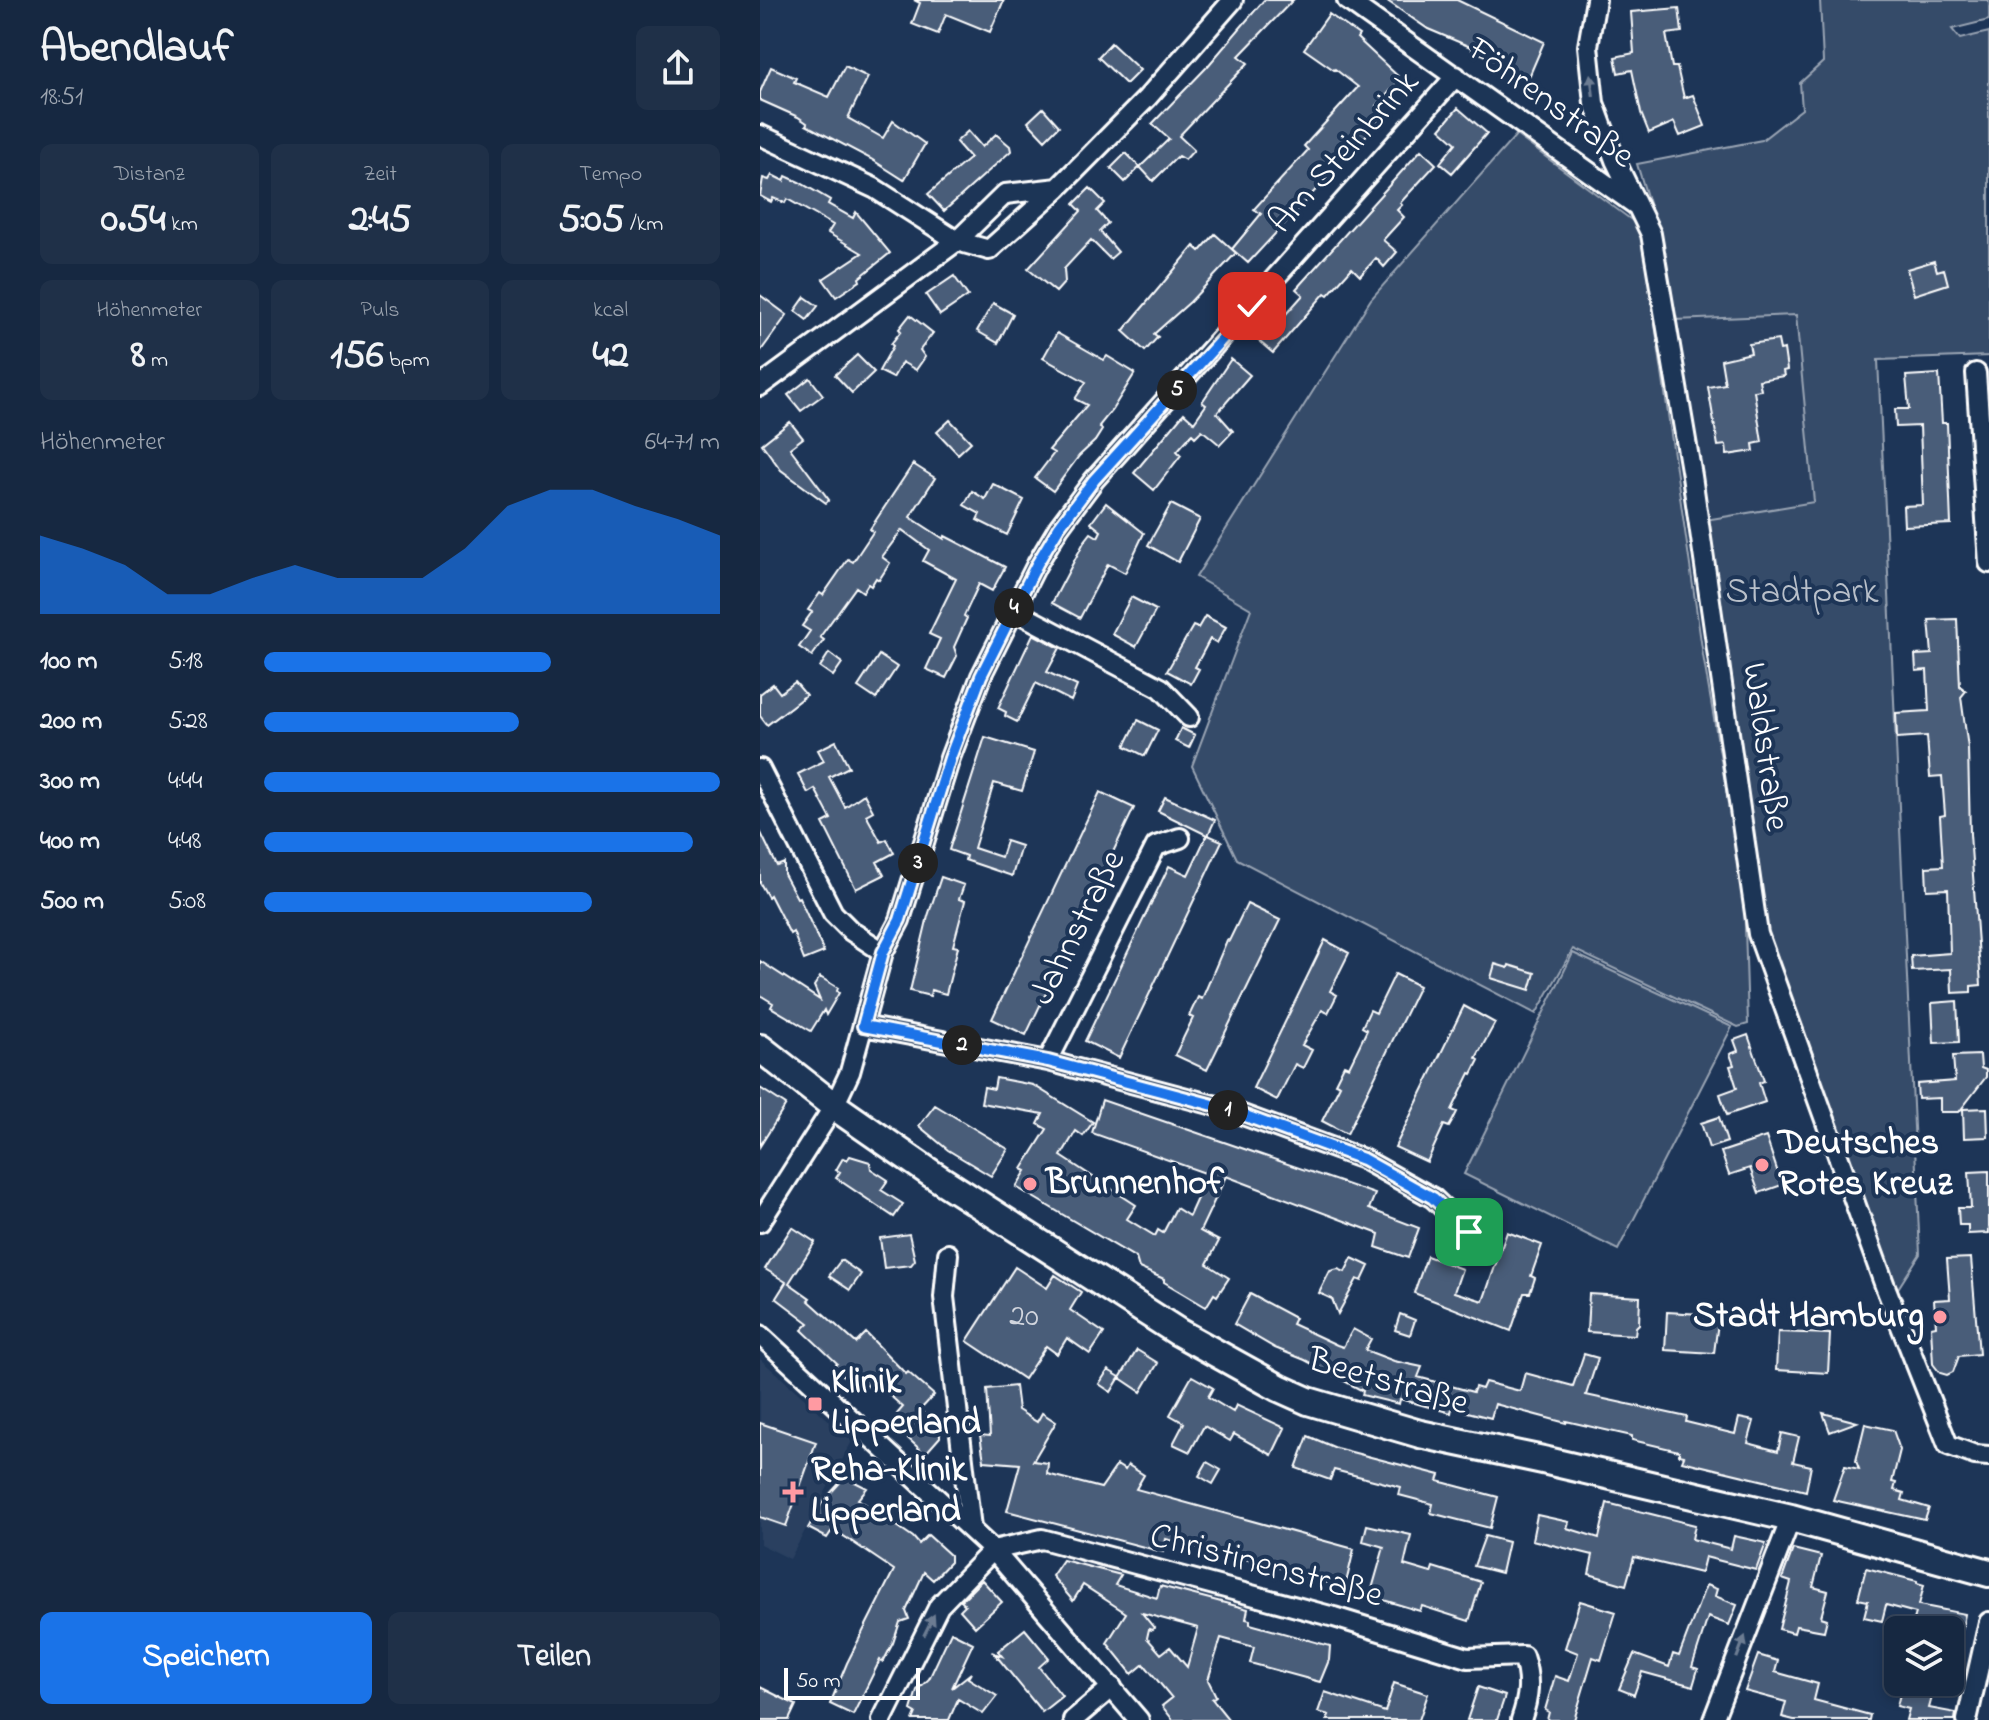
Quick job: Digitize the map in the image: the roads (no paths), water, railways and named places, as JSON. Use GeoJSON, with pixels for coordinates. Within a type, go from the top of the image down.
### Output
{"type":"FeatureCollection","features":[{"type":"Feature","properties":{"kind":"main road","name":"Beetstraße"},"geometry":{"type":"LineString","coordinates":[[760,1048],[834,1106],[932,1174],[1178,1332],[1308,1401],[1420,1434],[1791,1518],[1989,1573]]}},
{"type":"Feature","properties":{"kind":"street"},"geometry":{"type":"LineString","coordinates":[[760,135],[874,188],[957,241],[989,250],[1058,188],[1147,98],[1233,0]]}},
{"type":"Feature","properties":{"kind":"street","name":"Föhrenstraße"},"geometry":{"type":"LineString","coordinates":[[1347,0],[1637,206]]}},
{"type":"Feature","properties":{"kind":"street","name":"Waldstraße"},"geometry":{"type":"LineString","coordinates":[[1596,0],[1588,46],[1594,103],[1615,160],[1651,234],[1687,445],[1758,934],[1885,1286],[1948,1445],[1975,1455],[1989,1456]]}},
{"type":"Feature","properties":{"kind":"street","name":"Am Steinbrink"},"geometry":{"type":"LineString","coordinates":[[760,1222],[834,1106],[850,1072],[883,952],[900,920],[950,758],[981,676],[1059,527],[1094,480],[1456,76]]}},
{"type":"Feature","properties":{"kind":"street"},"geometry":{"type":"LineString","coordinates":[[760,386],[957,241],[1005,194],[1058,188]]}},
{"type":"Feature","properties":{"kind":"street"},"geometry":{"type":"LineString","coordinates":[[1976,373],[1989,563]]}},
{"type":"Feature","properties":{"kind":"street"},"geometry":{"type":"LineString","coordinates":[[1013,610],[1161,688],[1189,717]]}},
{"type":"Feature","properties":{"kind":"street"},"geometry":{"type":"LineString","coordinates":[[760,769],[833,913],[851,931],[883,952]]}},
{"type":"Feature","properties":{"kind":"street","name":"Jahnstraße"},"geometry":{"type":"LineString","coordinates":[[1048,1061],[1156,846],[1180,838]]}},
{"type":"Feature","properties":{"kind":"street","name":"Jahnstraße"},"geometry":{"type":"LineString","coordinates":[[863,1026],[1048,1061],[1221,1107],[1363,1159],[1433,1198],[1469,1232]]}},
{"type":"Feature","properties":{"kind":"street"},"geometry":{"type":"LineString","coordinates":[[948,1254],[944,1297],[971,1528]]}},
{"type":"Feature","properties":{"kind":"street"},"geometry":{"type":"LineString","coordinates":[[760,1335],[993,1550],[1139,1720]]}},
{"type":"Feature","properties":{"kind":"street"},"geometry":{"type":"LineString","coordinates":[[1718,1719],[1791,1518]]}},
{"type":"Feature","properties":{"kind":"street","name":"Christinenstraße"},"geometry":{"type":"LineString","coordinates":[[993,1550],[1042,1539],[1334,1617],[1468,1658],[1523,1656],[1529,1675],[1528,1698],[1521,1720]]}},
{"type":"Feature","properties":{"kind":"street"},"geometry":{"type":"LineString","coordinates":[[882,1720],[939,1606],[993,1550]]}},
{"type":"Feature","properties":{"kind":"street"},"geometry":{"type":"LineString","coordinates":[[1967,1720],[1989,1622]]}},
{"type":"Feature","properties":{"kind":"street"},"geometry":{"type":"LineString","coordinates":[[1073,1720],[1112,1687]]}},
{"type":"Feature","properties":{"kind":"place","name":"Deutsches Rotes Kreuz"},"geometry":{"type":"Point","coordinates":[1762,1165]}},
{"type":"Feature","properties":{"kind":"place","name":"Brunnenhof"},"geometry":{"type":"Point","coordinates":[1030,1184]}},
{"type":"Feature","properties":{"kind":"place","name":"Stadt Hamburg"},"geometry":{"type":"Point","coordinates":[1940,1317]}},
{"type":"Feature","properties":{"kind":"place","name":"Klinik Lipperland"},"geometry":{"type":"Point","coordinates":[815,1404]}},
{"type":"Feature","properties":{"kind":"place","name":"Reha-Klinik Lipperland"},"geometry":{"type":"Point","coordinates":[793,1492]}},
{"type":"Feature","properties":{"kind":"park label","name":"Stadtpark"},"geometry":{"type":"Point","coordinates":[1802,593]}}]}
